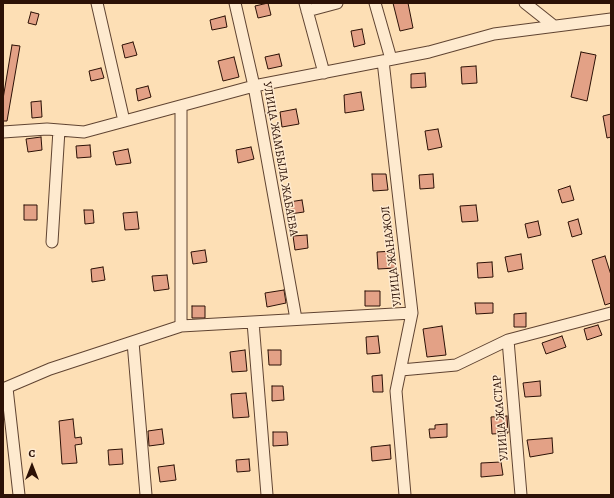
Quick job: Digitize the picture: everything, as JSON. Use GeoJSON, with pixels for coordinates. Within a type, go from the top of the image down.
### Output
{"type":"FeatureCollection","features":[{"type":"Feature","properties":{"kind":"street"},"geometry":{"type":"LineString","coordinates":[[97,3],[124,121]]}},
{"type":"Feature","properties":{"kind":"street","name":"УЛИЦА ЖАМБЫЛА ЖАБАЕВА"},"geometry":{"type":"LineString","coordinates":[[235,3],[254,86],[296,320]]}},
{"type":"Feature","properties":{"kind":"street"},"geometry":{"type":"LineString","coordinates":[[324,73],[306,7],[337,3]]}},
{"type":"Feature","properties":{"kind":"street","name":"УЛИЦА ЖАНАЖОЛ"},"geometry":{"type":"LineString","coordinates":[[376,3],[387,60],[412,313],[396,391],[405,495]]}},
{"type":"Feature","properties":{"kind":"street"},"geometry":{"type":"LineString","coordinates":[[525,3],[554,26]]}},
{"type":"Feature","properties":{"kind":"street"},"geometry":{"type":"LineString","coordinates":[[3,132],[47,129],[84,132],[254,86],[429,52],[494,34],[611,19]]}},
{"type":"Feature","properties":{"kind":"street"},"geometry":{"type":"LineString","coordinates":[[180,106],[181,326]]}},
{"type":"Feature","properties":{"kind":"street"},"geometry":{"type":"LineString","coordinates":[[52,242],[59,130]]}},
{"type":"Feature","properties":{"kind":"street"},"geometry":{"type":"LineString","coordinates":[[19,495],[5,389],[50,369],[181,326],[412,313]]}},
{"type":"Feature","properties":{"kind":"street"},"geometry":{"type":"LineString","coordinates":[[401,370],[456,366],[508,340],[611,313]]}},
{"type":"Feature","properties":{"kind":"street"},"geometry":{"type":"LineString","coordinates":[[252,322],[267,495]]}},
{"type":"Feature","properties":{"kind":"street","name":"УЛИЦА ЖАСТАР"},"geometry":{"type":"LineString","coordinates":[[508,340],[521,495]]}},
{"type":"Feature","properties":{"kind":"street"},"geometry":{"type":"LineString","coordinates":[[133,342],[146,495]]}},
{"type":"Feature","properties":{"kind":"building"},"geometry":{"type":"Polygon","coordinates":[[[268,3],[271,15],[258,18],[255,6],[268,3]]]}},
{"type":"Feature","properties":{"kind":"building"},"geometry":{"type":"Polygon","coordinates":[[[393,3],[408,3],[413,28],[400,31],[393,3]]]}},
{"type":"Feature","properties":{"kind":"building"},"geometry":{"type":"Polygon","coordinates":[[[31,12],[39,14],[36,25],[28,23],[31,12]]]}},
{"type":"Feature","properties":{"kind":"building"},"geometry":{"type":"Polygon","coordinates":[[[225,16],[227,27],[212,30],[210,20],[225,16]]]}},
{"type":"Feature","properties":{"kind":"building"},"geometry":{"type":"Polygon","coordinates":[[[362,29],[365,44],[354,47],[351,31],[362,29]]]}},
{"type":"Feature","properties":{"kind":"building"},"geometry":{"type":"Polygon","coordinates":[[[133,42],[137,55],[125,58],[122,45],[133,42]]]}},
{"type":"Feature","properties":{"kind":"building"},"geometry":{"type":"Polygon","coordinates":[[[12,45],[20,46],[7,121],[3,121],[3,99],[12,45]]]}},
{"type":"Feature","properties":{"kind":"building"},"geometry":{"type":"Polygon","coordinates":[[[581,52],[596,55],[587,101],[571,97],[581,52]]]}},
{"type":"Feature","properties":{"kind":"building"},"geometry":{"type":"Polygon","coordinates":[[[279,54],[282,66],[268,69],[265,57],[279,54]]]}},
{"type":"Feature","properties":{"kind":"building"},"geometry":{"type":"Polygon","coordinates":[[[234,57],[239,77],[223,81],[218,61],[234,57]]]}},
{"type":"Feature","properties":{"kind":"building"},"geometry":{"type":"Polygon","coordinates":[[[476,66],[477,83],[462,84],[461,67],[476,66]]]}},
{"type":"Feature","properties":{"kind":"building"},"geometry":{"type":"Polygon","coordinates":[[[101,68],[104,78],[91,81],[89,71],[101,68]]]}},
{"type":"Feature","properties":{"kind":"building"},"geometry":{"type":"Polygon","coordinates":[[[425,73],[426,87],[411,88],[411,74],[425,73]]]}},
{"type":"Feature","properties":{"kind":"building"},"geometry":{"type":"Polygon","coordinates":[[[148,86],[151,97],[138,101],[136,89],[148,86]]]}},
{"type":"Feature","properties":{"kind":"building"},"geometry":{"type":"Polygon","coordinates":[[[361,92],[364,110],[345,113],[344,95],[361,92]]]}},
{"type":"Feature","properties":{"kind":"building"},"geometry":{"type":"Polygon","coordinates":[[[41,101],[42,117],[32,118],[31,102],[41,101]]]}},
{"type":"Feature","properties":{"kind":"building"},"geometry":{"type":"Polygon","coordinates":[[[296,109],[299,124],[282,127],[280,112],[296,109]]]}},
{"type":"Feature","properties":{"kind":"building"},"geometry":{"type":"Polygon","coordinates":[[[611,114],[611,137],[607,138],[603,116],[611,114]]]}},
{"type":"Feature","properties":{"kind":"building"},"geometry":{"type":"Polygon","coordinates":[[[438,129],[442,147],[428,150],[425,131],[438,129]]]}},
{"type":"Feature","properties":{"kind":"building"},"geometry":{"type":"Polygon","coordinates":[[[41,137],[42,150],[28,152],[26,139],[41,137]]]}},
{"type":"Feature","properties":{"kind":"building"},"geometry":{"type":"Polygon","coordinates":[[[90,145],[91,157],[77,158],[76,146],[90,145]]]}},
{"type":"Feature","properties":{"kind":"building"},"geometry":{"type":"Polygon","coordinates":[[[251,147],[254,159],[238,163],[236,150],[251,147]]]}},
{"type":"Feature","properties":{"kind":"building"},"geometry":{"type":"Polygon","coordinates":[[[128,149],[131,163],[116,165],[113,152],[128,149]]]}},
{"type":"Feature","properties":{"kind":"building"},"geometry":{"type":"Polygon","coordinates":[[[372,174],[386,174],[388,190],[373,191],[372,174]]]}},
{"type":"Feature","properties":{"kind":"building"},"geometry":{"type":"Polygon","coordinates":[[[433,174],[434,188],[420,189],[419,175],[433,174]]]}},
{"type":"Feature","properties":{"kind":"building"},"geometry":{"type":"Polygon","coordinates":[[[570,186],[574,200],[562,203],[558,190],[570,186]]]}},
{"type":"Feature","properties":{"kind":"building"},"geometry":{"type":"Polygon","coordinates":[[[302,200],[304,212],[290,214],[289,202],[302,200]]]}},
{"type":"Feature","properties":{"kind":"building"},"geometry":{"type":"Polygon","coordinates":[[[24,205],[37,205],[37,220],[24,220],[24,205]]]}},
{"type":"Feature","properties":{"kind":"building"},"geometry":{"type":"Polygon","coordinates":[[[476,205],[478,221],[462,222],[460,206],[476,205]]]}},
{"type":"Feature","properties":{"kind":"building"},"geometry":{"type":"Polygon","coordinates":[[[84,210],[93,210],[94,223],[85,224],[84,210]]]}},
{"type":"Feature","properties":{"kind":"building"},"geometry":{"type":"Polygon","coordinates":[[[137,212],[139,229],[125,230],[123,213],[137,212]]]}},
{"type":"Feature","properties":{"kind":"building"},"geometry":{"type":"Polygon","coordinates":[[[578,219],[582,234],[572,237],[568,222],[578,219]]]}},
{"type":"Feature","properties":{"kind":"building"},"geometry":{"type":"Polygon","coordinates":[[[538,221],[541,235],[528,238],[525,224],[538,221]]]}},
{"type":"Feature","properties":{"kind":"building"},"geometry":{"type":"Polygon","coordinates":[[[307,235],[308,248],[295,250],[293,236],[307,235]]]}},
{"type":"Feature","properties":{"kind":"building"},"geometry":{"type":"Polygon","coordinates":[[[205,250],[207,262],[193,264],[191,252],[205,250]]]}},
{"type":"Feature","properties":{"kind":"building"},"geometry":{"type":"Polygon","coordinates":[[[394,251],[396,268],[378,269],[377,252],[394,251]]]}},
{"type":"Feature","properties":{"kind":"building"},"geometry":{"type":"Polygon","coordinates":[[[521,254],[523,269],[508,272],[505,257],[521,254]]]}},
{"type":"Feature","properties":{"kind":"building"},"geometry":{"type":"Polygon","coordinates":[[[605,256],[611,275],[611,303],[605,305],[592,260],[605,256]]]}},
{"type":"Feature","properties":{"kind":"building"},"geometry":{"type":"Polygon","coordinates":[[[492,262],[493,277],[478,278],[477,263],[492,262]]]}},
{"type":"Feature","properties":{"kind":"building"},"geometry":{"type":"Polygon","coordinates":[[[103,267],[105,280],[92,282],[91,269],[103,267]]]}},
{"type":"Feature","properties":{"kind":"building"},"geometry":{"type":"Polygon","coordinates":[[[167,275],[169,289],[154,291],[152,276],[167,275]]]}},
{"type":"Feature","properties":{"kind":"building"},"geometry":{"type":"Polygon","coordinates":[[[284,290],[286,303],[267,307],[265,293],[284,290]]]}},
{"type":"Feature","properties":{"kind":"building"},"geometry":{"type":"Polygon","coordinates":[[[365,291],[380,291],[380,306],[365,306],[365,291]]]}},
{"type":"Feature","properties":{"kind":"building"},"geometry":{"type":"Polygon","coordinates":[[[475,303],[493,303],[493,313],[476,314],[475,303]]]}},
{"type":"Feature","properties":{"kind":"building"},"geometry":{"type":"Polygon","coordinates":[[[192,306],[205,306],[205,318],[192,318],[192,306]]]}},
{"type":"Feature","properties":{"kind":"building"},"geometry":{"type":"Polygon","coordinates":[[[526,313],[526,327],[514,327],[514,314],[526,313]]]}},
{"type":"Feature","properties":{"kind":"building"},"geometry":{"type":"Polygon","coordinates":[[[598,325],[602,335],[587,340],[584,329],[598,325]]]}},
{"type":"Feature","properties":{"kind":"building"},"geometry":{"type":"Polygon","coordinates":[[[442,326],[446,355],[427,357],[423,329],[442,326]]]}},
{"type":"Feature","properties":{"kind":"building"},"geometry":{"type":"Polygon","coordinates":[[[378,336],[380,353],[367,354],[366,337],[378,336]]]}},
{"type":"Feature","properties":{"kind":"building"},"geometry":{"type":"Polygon","coordinates":[[[562,336],[566,347],[546,354],[542,343],[562,336]]]}},
{"type":"Feature","properties":{"kind":"building"},"geometry":{"type":"Polygon","coordinates":[[[245,350],[247,371],[232,372],[230,352],[245,350]]]}},
{"type":"Feature","properties":{"kind":"building"},"geometry":{"type":"Polygon","coordinates":[[[268,350],[281,350],[281,365],[269,365],[268,350]]]}},
{"type":"Feature","properties":{"kind":"building"},"geometry":{"type":"Polygon","coordinates":[[[382,375],[383,392],[373,392],[372,376],[382,375]]]}},
{"type":"Feature","properties":{"kind":"building"},"geometry":{"type":"Polygon","coordinates":[[[540,381],[541,396],[525,397],[523,383],[540,381]]]}},
{"type":"Feature","properties":{"kind":"building"},"geometry":{"type":"Polygon","coordinates":[[[272,386],[283,386],[284,400],[272,401],[272,386]]]}},
{"type":"Feature","properties":{"kind":"building"},"geometry":{"type":"Polygon","coordinates":[[[246,393],[249,417],[233,418],[231,394],[246,393]]]}},
{"type":"Feature","properties":{"kind":"building"},"geometry":{"type":"Polygon","coordinates":[[[507,416],[508,433],[492,434],[491,417],[507,416]]]}},
{"type":"Feature","properties":{"kind":"building"},"geometry":{"type":"Polygon","coordinates":[[[73,419],[75,438],[81,437],[82,444],[75,445],[77,463],[62,464],[59,421],[73,419]]]}},
{"type":"Feature","properties":{"kind":"building"},"geometry":{"type":"Polygon","coordinates":[[[447,424],[447,437],[430,438],[429,429],[435,429],[435,425],[447,424]]]}},
{"type":"Feature","properties":{"kind":"building"},"geometry":{"type":"Polygon","coordinates":[[[162,429],[164,444],[149,446],[148,431],[162,429]]]}},
{"type":"Feature","properties":{"kind":"building"},"geometry":{"type":"Polygon","coordinates":[[[273,432],[287,432],[288,445],[273,446],[273,432]]]}},
{"type":"Feature","properties":{"kind":"building"},"geometry":{"type":"Polygon","coordinates":[[[552,438],[553,453],[530,457],[527,440],[552,438]]]}},
{"type":"Feature","properties":{"kind":"building"},"geometry":{"type":"Polygon","coordinates":[[[390,445],[391,459],[372,461],[371,447],[390,445]]]}},
{"type":"Feature","properties":{"kind":"building"},"geometry":{"type":"Polygon","coordinates":[[[122,449],[123,464],[109,465],[108,450],[122,449]]]}},
{"type":"Feature","properties":{"kind":"building"},"geometry":{"type":"Polygon","coordinates":[[[249,459],[250,471],[237,472],[236,460],[249,459]]]}},
{"type":"Feature","properties":{"kind":"building"},"geometry":{"type":"Polygon","coordinates":[[[501,462],[503,475],[481,477],[481,463],[501,462]]]}},
{"type":"Feature","properties":{"kind":"building"},"geometry":{"type":"Polygon","coordinates":[[[174,465],[176,480],[160,482],[158,467],[174,465]]]}}]}
